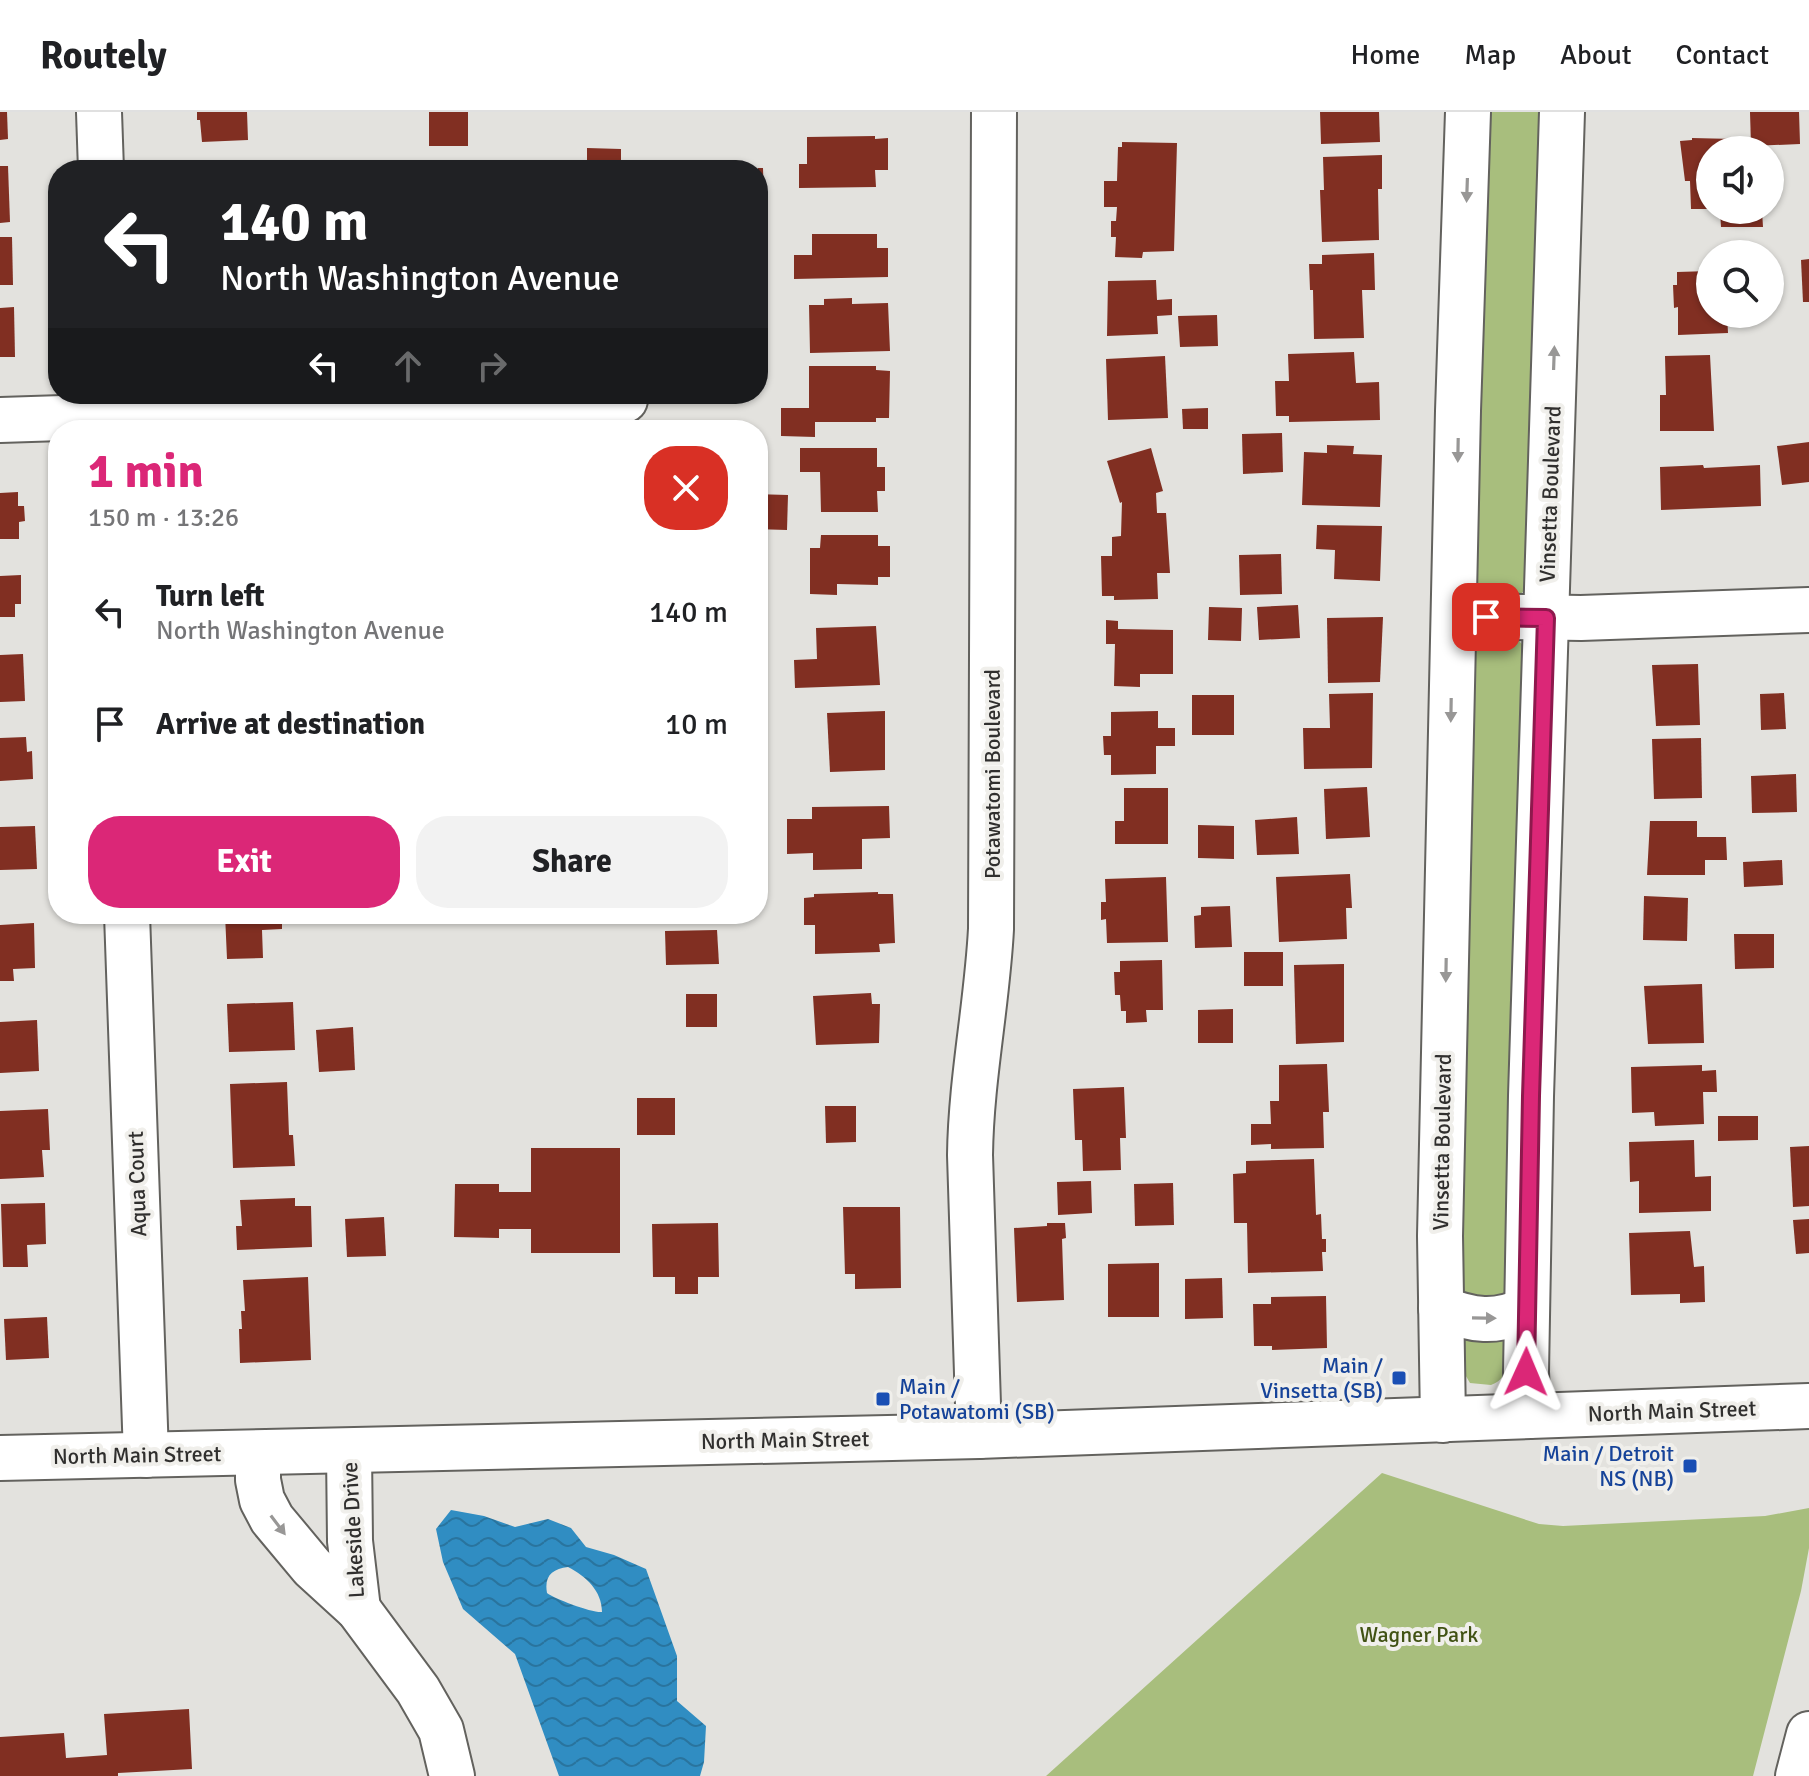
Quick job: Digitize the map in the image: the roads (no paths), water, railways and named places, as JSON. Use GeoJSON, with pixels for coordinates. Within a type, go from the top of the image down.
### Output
{"type":"FeatureCollection","features":[{"type":"Feature","properties":{"kind":"street"},"geometry":{"type":"LineString","coordinates":[[99,112],[101,160]]}},
{"type":"Feature","properties":{"kind":"street","name":"Potawatomi Boulevard"},"geometry":{"type":"LineString","coordinates":[[979,1436],[970,1155],[971,1113],[989,975],[991,929],[994,112]]}},
{"type":"Feature","properties":{"kind":"street","name":"Vinsetta Boulevard"},"geometry":{"type":"LineString","coordinates":[[1443,1420],[1442,1157],[1458,411],[1468,112]]}},
{"type":"Feature","properties":{"kind":"street","name":"Vinsetta Boulevard"},"geometry":{"type":"LineString","coordinates":[[1528,1416],[1527,1309],[1562,112]]}},
{"type":"Feature","properties":{"kind":"street"},"geometry":{"type":"LineString","coordinates":[[0,420],[110,413],[467,404]]}},
{"type":"Feature","properties":{"kind":"street"},"geometry":{"type":"LineString","coordinates":[[1455,616],[1546,618],[1809,610]]}},
{"type":"Feature","properties":{"kind":"street","name":"Aqua Court"},"geometry":{"type":"LineString","coordinates":[[127,924],[146,1455]]}},
{"type":"Feature","properties":{"kind":"street"},"geometry":{"type":"LineString","coordinates":[[1441,1308],[1465,1318],[1493,1319],[1511,1317],[1527,1309]]}},
{"type":"Feature","properties":{"kind":"street","name":"North Main Street"},"geometry":{"type":"LineString","coordinates":[[0,1458],[979,1436],[1809,1406]]}},
{"type":"Feature","properties":{"kind":"street","name":"Lakeside Drive"},"geometry":{"type":"LineString","coordinates":[[349,1451],[350,1541],[358,1609]]}},
{"type":"Feature","properties":{"kind":"street","name":"Lakeside Drive"},"geometry":{"type":"LineString","coordinates":[[258,1453],[262,1500],[272,1519],[312,1567],[358,1609],[418,1690],[441,1730],[452,1776]]}},
{"type":"Feature","properties":{"kind":"street"},"geometry":{"type":"LineString","coordinates":[[1798,1776],[1809,1734]]}},
{"type":"Feature","properties":{"kind":"water"},"geometry":{"type":"Polygon","coordinates":[[[451,1510],[484,1516],[515,1527],[548,1519],[571,1528],[586,1547],[646,1569],[677,1656],[677,1701],[706,1726],[700,1776],[559,1776],[515,1654],[463,1609],[443,1562],[436,1529],[451,1510]],[[568,1567],[554,1572],[548,1578],[547,1593],[574,1605],[602,1612],[596,1591],[568,1567]]]}},
{"type":"Feature","properties":{"kind":"place","name":"Main / Vinsetta (SB)"},"geometry":{"type":"Point","coordinates":[1399,1378]}},
{"type":"Feature","properties":{"kind":"place","name":"Main / Potawatomi (SB)"},"geometry":{"type":"Point","coordinates":[883,1399]}},
{"type":"Feature","properties":{"kind":"place","name":"Main / Detroit NS (NB)"},"geometry":{"type":"Point","coordinates":[1690,1466]}},
{"type":"Feature","properties":{"kind":"park label","name":"Wagner Park"},"geometry":{"type":"Point","coordinates":[1419,1634]}}]}
